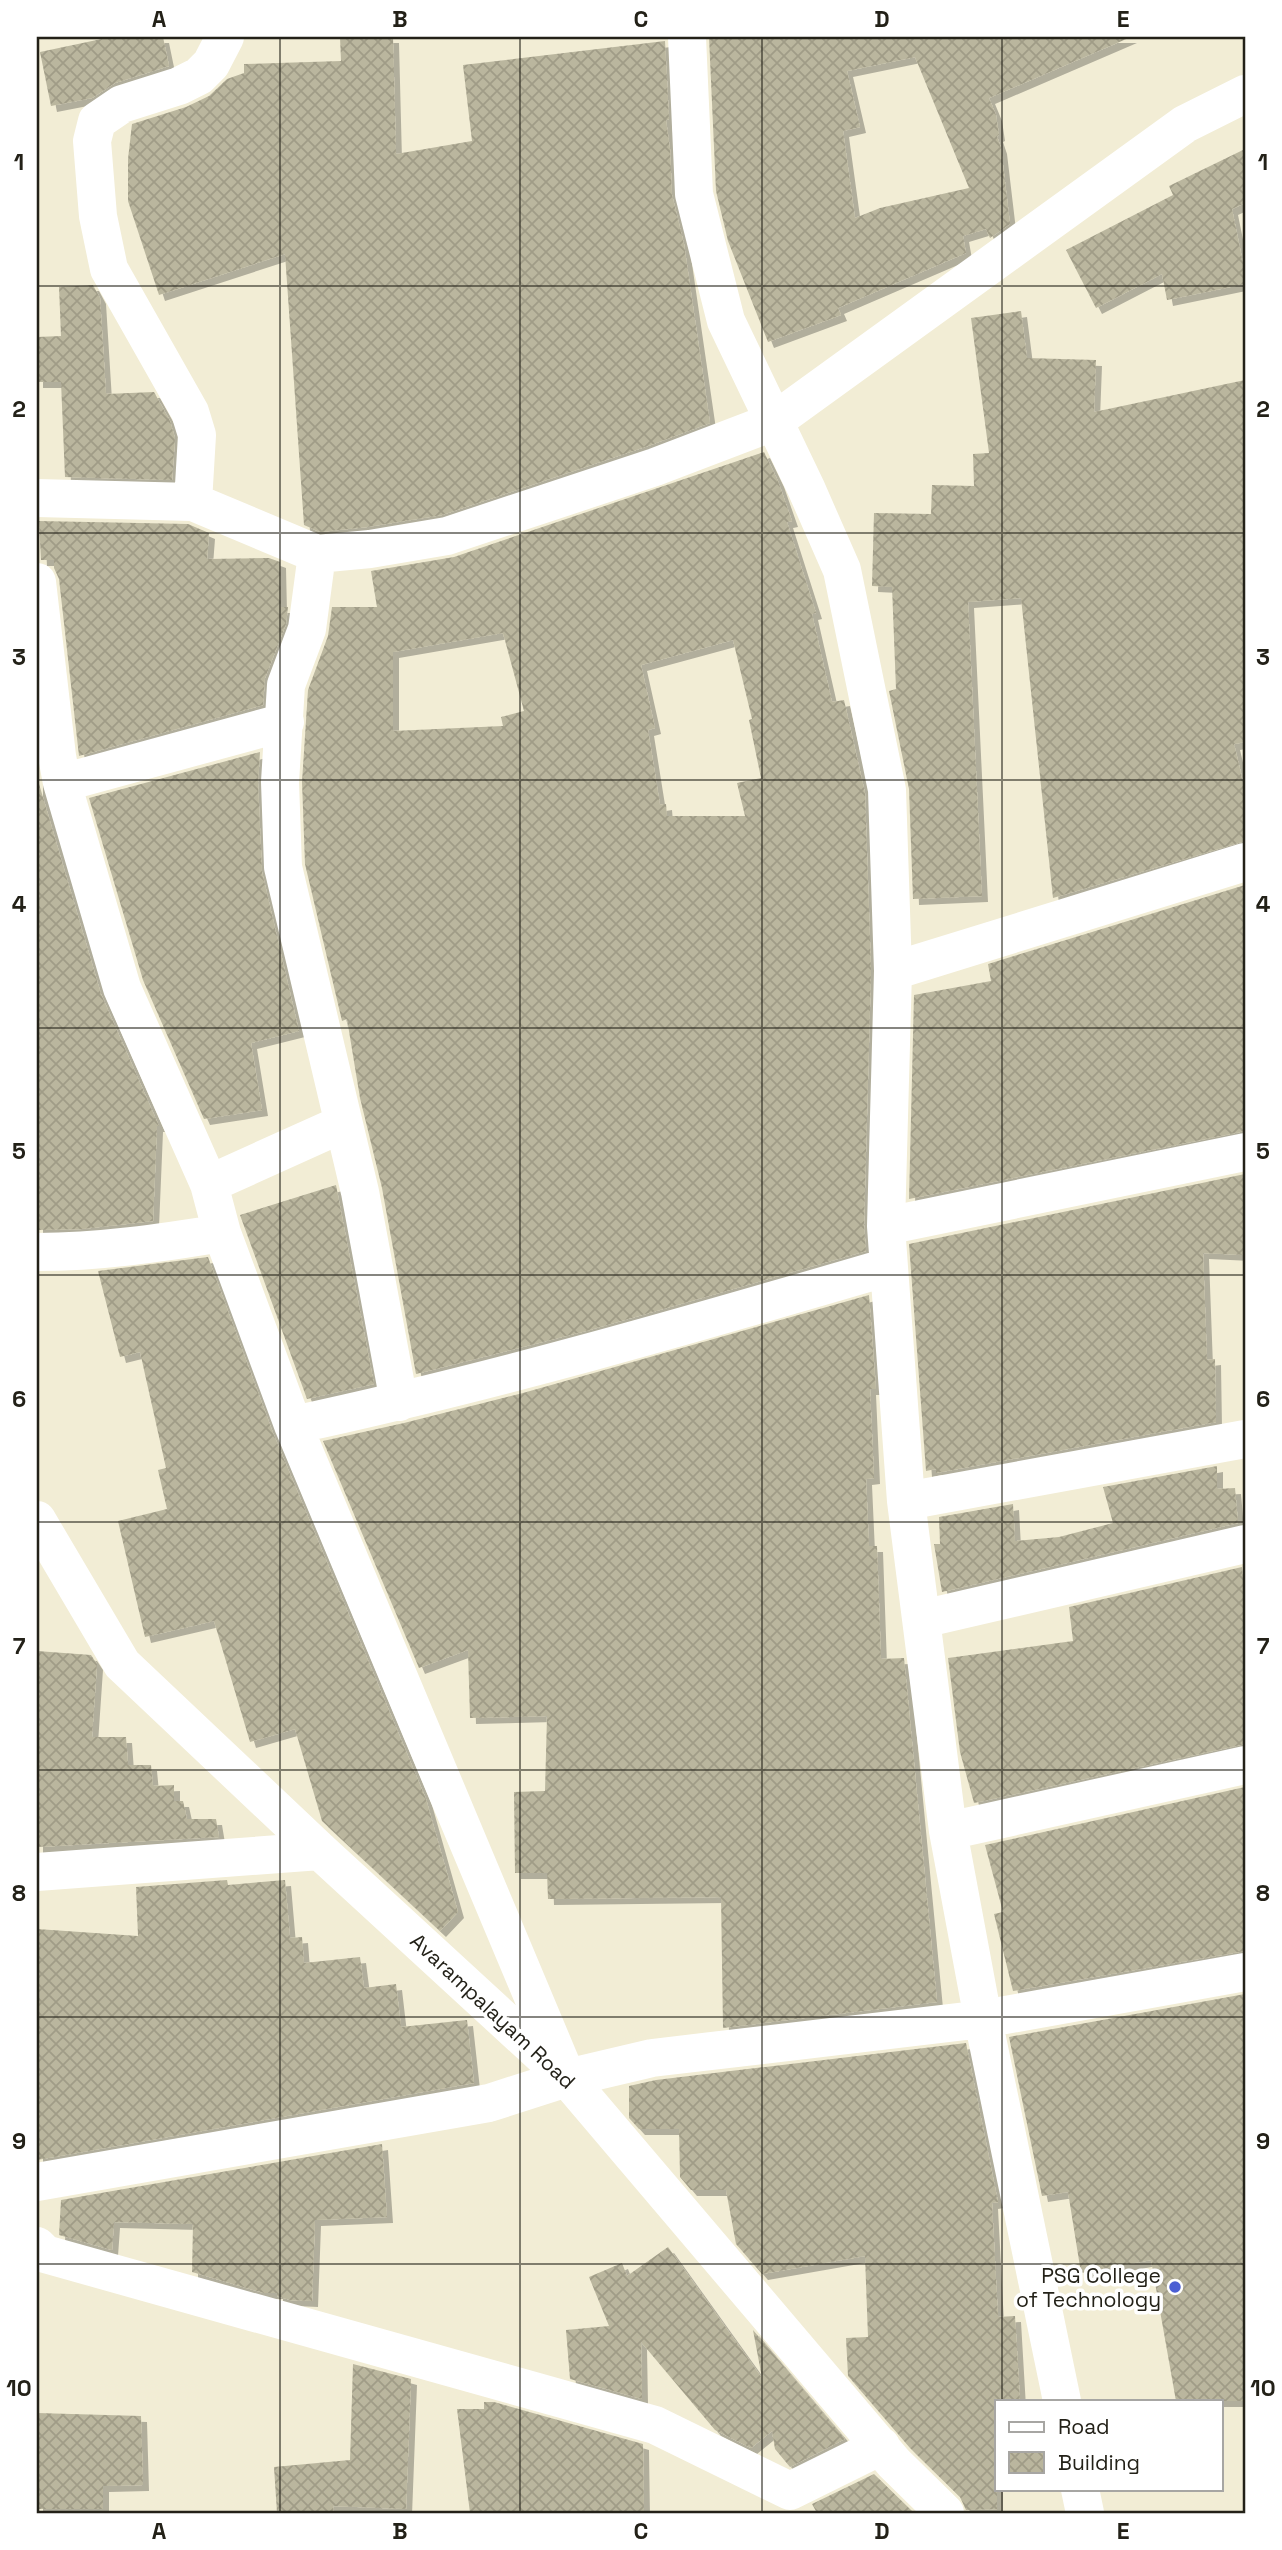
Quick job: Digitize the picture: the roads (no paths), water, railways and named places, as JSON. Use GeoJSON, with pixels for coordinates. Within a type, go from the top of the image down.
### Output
{"type":"FeatureCollection","features":[{"type":"Feature","properties":{"kind":"street"},"geometry":{"type":"LineString","coordinates":[[193,502],[197,435],[190,412],[109,269],[98,216],[92,141],[97,121],[122,104],[180,86],[200,76],[211,64],[225,37]]}},
{"type":"Feature","properties":{"kind":"street"},"geometry":{"type":"LineString","coordinates":[[687,37],[694,194],[726,321],[842,570],[887,790],[893,971],[886,1226],[906,1501],[948,1831],[983,2019],[1062,2400]]}},
{"type":"Feature","properties":{"kind":"street"},"geometry":{"type":"LineString","coordinates":[[37,498],[193,502],[317,554],[370,549],[447,536],[654,467],[773,422],[1185,124],[1245,94]]}},
{"type":"Feature","properties":{"kind":"street"},"geometry":{"type":"LineString","coordinates":[[317,554],[307,629],[286,685],[280,782],[283,867],[363,1205],[399,1402]]}},
{"type":"Feature","properties":{"kind":"street"},"geometry":{"type":"LineString","coordinates":[[37,582],[62,783],[122,988],[209,1184],[222,1233],[293,1425],[567,2078]]}},
{"type":"Feature","properties":{"kind":"street"},"geometry":{"type":"LineString","coordinates":[[62,783],[285,722]]}},
{"type":"Feature","properties":{"kind":"street"},"geometry":{"type":"LineString","coordinates":[[893,971],[1245,862]]}},
{"type":"Feature","properties":{"kind":"street"},"geometry":{"type":"LineString","coordinates":[[209,1184],[342,1124]]}},
{"type":"Feature","properties":{"kind":"street"},"geometry":{"type":"LineString","coordinates":[[886,1226],[1245,1152]]}},
{"type":"Feature","properties":{"kind":"street"},"geometry":{"type":"LineString","coordinates":[[37,1252],[165,1243],[222,1233]]}},
{"type":"Feature","properties":{"kind":"street"},"geometry":{"type":"LineString","coordinates":[[293,1425],[399,1402],[618,1346],[888,1267]]}},
{"type":"Feature","properties":{"kind":"street"},"geometry":{"type":"LineString","coordinates":[[906,1501],[1245,1439]]}},
{"type":"Feature","properties":{"kind":"street","name":"Avarampalayam Road"},"geometry":{"type":"LineString","coordinates":[[37,1520],[122,1664],[567,2078],[894,2463],[945,2513]]}},
{"type":"Feature","properties":{"kind":"street"},"geometry":{"type":"LineString","coordinates":[[922,1619],[1245,1545]]}},
{"type":"Feature","properties":{"kind":"street"},"geometry":{"type":"LineString","coordinates":[[948,1831],[1245,1765]]}},
{"type":"Feature","properties":{"kind":"street"},"geometry":{"type":"LineString","coordinates":[[37,1872],[320,1851]]}},
{"type":"Feature","properties":{"kind":"street"},"geometry":{"type":"LineString","coordinates":[[37,2182],[489,2103],[567,2078],[652,2058],[983,2019],[1245,1972]]}},
{"type":"Feature","properties":{"kind":"street"},"geometry":{"type":"LineString","coordinates":[[37,2246],[45,2254],[655,2425],[790,2491],[881,2446]]}},
{"type":"Feature","properties":{"kind":"street"},"geometry":{"type":"LineString","coordinates":[[1080,2490],[1085,2513]]}},
{"type":"Feature","properties":{"kind":"place","name":"PSG College of Technology"},"geometry":{"type":"Point","coordinates":[1175,2287]}}]}
